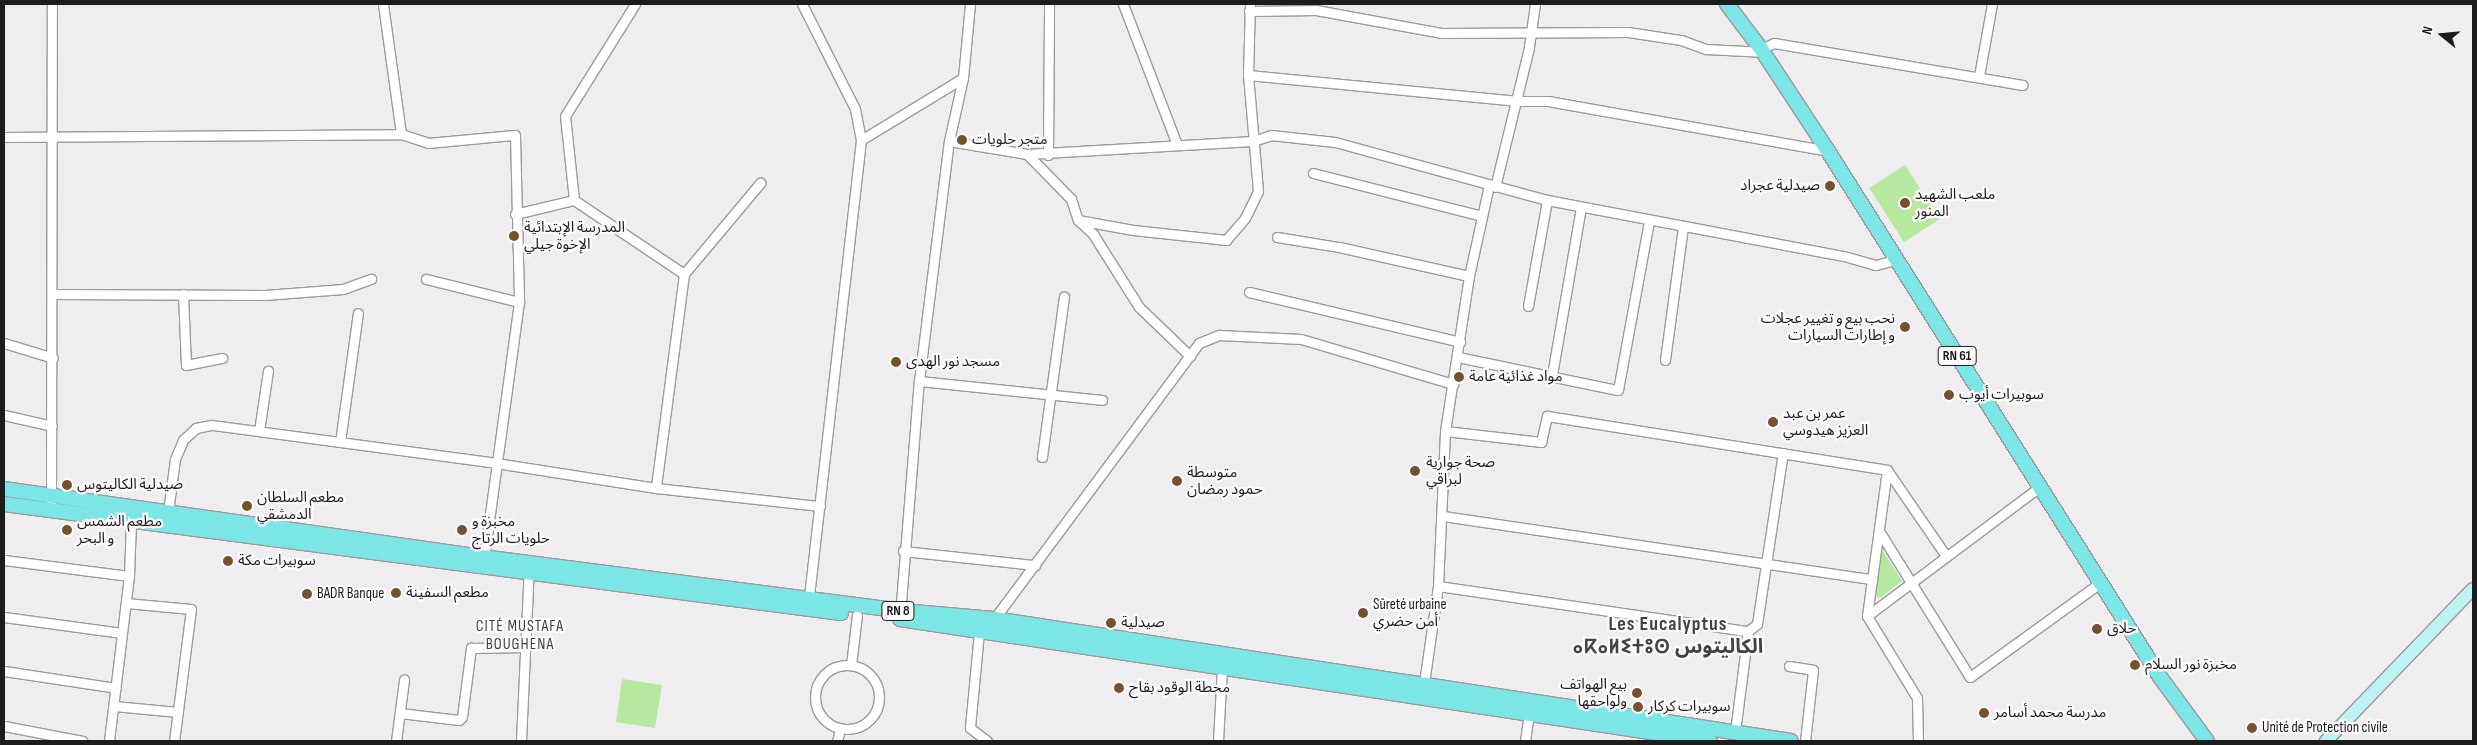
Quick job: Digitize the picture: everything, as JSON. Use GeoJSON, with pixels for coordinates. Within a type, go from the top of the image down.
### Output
{"type":"FeatureCollection","features":[{"type":"Feature","properties":{"kind":"main road","name":"RN 61"},"geometry":{"type":"LineString","coordinates":[[1727,4],[1762,50],[1828,152],[2183,711],[2198,741]]}},
{"type":"Feature","properties":{"kind":"main road","name":"RN 8"},"geometry":{"type":"LineString","coordinates":[[4,489],[51,503],[132,521],[809,599],[900,615],[979,632],[1222,667],[1735,732],[1791,741]]}},
{"type":"Feature","properties":{"kind":"main road","name":"RN 8"},"geometry":{"type":"LineString","coordinates":[[4,504],[51,503],[168,512],[484,557],[529,568],[857,615],[994,619],[1423,692],[1529,714],[1710,741]]}},
{"type":"Feature","properties":{"kind":"main road"},"geometry":{"type":"LineString","coordinates":[[2321,741],[2330,737],[2473,589]]}},
{"type":"Feature","properties":{"kind":"main road","name":"RN 61"},"geometry":{"type":"LineString","coordinates":[[2183,711],[2207,741]]}},
{"type":"Feature","properties":{"kind":"street"},"geometry":{"type":"LineString","coordinates":[[51,503],[53,358],[52,4]]}},
{"type":"Feature","properties":{"kind":"street"},"geometry":{"type":"LineString","coordinates":[[382,4],[401,134]]}},
{"type":"Feature","properties":{"kind":"street"},"geometry":{"type":"LineString","coordinates":[[574,200],[565,116],[635,4]]}},
{"type":"Feature","properties":{"kind":"street"},"geometry":{"type":"LineString","coordinates":[[802,4],[855,109],[861,140],[809,599]]}},
{"type":"Feature","properties":{"kind":"street"},"geometry":{"type":"LineString","coordinates":[[900,615],[903,551],[919,381],[949,141],[963,78],[970,4]]}},
{"type":"Feature","properties":{"kind":"street"},"geometry":{"type":"LineString","coordinates":[[1048,154],[1049,4]]}},
{"type":"Feature","properties":{"kind":"street"},"geometry":{"type":"LineString","coordinates":[[1123,4],[1177,145]]}},
{"type":"Feature","properties":{"kind":"street"},"geometry":{"type":"LineString","coordinates":[[1423,692],[1438,586],[1443,516],[1445,431],[1469,276],[1482,216],[1516,101],[1535,4]]}},
{"type":"Feature","properties":{"kind":"street"},"geometry":{"type":"LineString","coordinates":[[1978,76],[1992,4]]}},
{"type":"Feature","properties":{"kind":"street"},"geometry":{"type":"LineString","coordinates":[[1078,220],[1133,230],[1226,240],[1245,218],[1258,191],[1248,75],[1249,7],[1316,10],[1441,33],[1628,32],[1681,40],[1706,49],[1762,50],[1774,43],[2022,84]]}},
{"type":"Feature","properties":{"kind":"street"},"geometry":{"type":"LineString","coordinates":[[1248,75],[1516,101],[1588,106],[1828,152]]}},
{"type":"Feature","properties":{"kind":"street"},"geometry":{"type":"LineString","coordinates":[[861,140],[963,78]]}},
{"type":"Feature","properties":{"kind":"street"},"geometry":{"type":"LineString","coordinates":[[4,137],[401,134],[428,143],[515,135],[515,214],[520,302],[484,557]]}},
{"type":"Feature","properties":{"kind":"street"},"geometry":{"type":"LineString","coordinates":[[949,141],[1027,154],[1253,141],[1271,135],[1335,142],[1547,200],[1649,221],[1844,256],[1876,265],[1895,260]]}},
{"type":"Feature","properties":{"kind":"street"},"geometry":{"type":"LineString","coordinates":[[1027,154],[1071,199],[1078,220],[1093,234],[1139,307],[1190,356]]}},
{"type":"Feature","properties":{"kind":"street"},"geometry":{"type":"LineString","coordinates":[[1313,173],[1482,216]]}},
{"type":"Feature","properties":{"kind":"street"},"geometry":{"type":"LineString","coordinates":[[656,488],[684,274],[760,183]]}},
{"type":"Feature","properties":{"kind":"street"},"geometry":{"type":"LineString","coordinates":[[515,214],[574,200],[684,274]]}},
{"type":"Feature","properties":{"kind":"street"},"geometry":{"type":"LineString","coordinates":[[1528,306],[1547,200]]}},
{"type":"Feature","properties":{"kind":"street"},"geometry":{"type":"LineString","coordinates":[[1552,375],[1581,207]]}},
{"type":"Feature","properties":{"kind":"street"},"geometry":{"type":"LineString","coordinates":[[1458,356],[1618,390],[1649,221]]}},
{"type":"Feature","properties":{"kind":"street"},"geometry":{"type":"LineString","coordinates":[[1664,360],[1683,226]]}},
{"type":"Feature","properties":{"kind":"street"},"geometry":{"type":"LineString","coordinates":[[1277,237],[1339,247],[1469,276]]}},
{"type":"Feature","properties":{"kind":"street"},"geometry":{"type":"LineString","coordinates":[[52,294],[265,294],[344,289],[371,278]]}},
{"type":"Feature","properties":{"kind":"street"},"geometry":{"type":"LineString","coordinates":[[426,279],[520,302]]}},
{"type":"Feature","properties":{"kind":"street"},"geometry":{"type":"LineString","coordinates":[[1249,292],[1460,342]]}},
{"type":"Feature","properties":{"kind":"street"},"geometry":{"type":"LineString","coordinates":[[183,294],[186,365],[222,358]]}},
{"type":"Feature","properties":{"kind":"street"},"geometry":{"type":"LineString","coordinates":[[1042,457],[1053,396],[1064,297]]}},
{"type":"Feature","properties":{"kind":"street"},"geometry":{"type":"LineString","coordinates":[[340,442],[358,313]]}},
{"type":"Feature","properties":{"kind":"street"},"geometry":{"type":"LineString","coordinates":[[994,619],[1199,343],[1219,335],[1274,336],[1300,339],[1453,384]]}},
{"type":"Feature","properties":{"kind":"street"},"geometry":{"type":"LineString","coordinates":[[4,343],[53,358]]}},
{"type":"Feature","properties":{"kind":"street"},"geometry":{"type":"LineString","coordinates":[[259,431],[268,371]]}},
{"type":"Feature","properties":{"kind":"street"},"geometry":{"type":"LineString","coordinates":[[919,381],[1102,400]]}},
{"type":"Feature","properties":{"kind":"street"},"geometry":{"type":"LineString","coordinates":[[4,415],[52,426]]}},
{"type":"Feature","properties":{"kind":"street"},"geometry":{"type":"LineString","coordinates":[[1445,431],[1541,442],[1547,416],[1887,470],[1946,556]]}},
{"type":"Feature","properties":{"kind":"street"},"geometry":{"type":"LineString","coordinates":[[168,512],[175,458],[183,440],[196,428],[212,425],[496,463],[656,488],[820,506]]}},
{"type":"Feature","properties":{"kind":"street"},"geometry":{"type":"LineString","coordinates":[[1735,732],[1748,631],[1757,624],[1783,453]]}},
{"type":"Feature","properties":{"kind":"street"},"geometry":{"type":"LineString","coordinates":[[1887,470],[1867,616],[1917,698],[1918,741]]}},
{"type":"Feature","properties":{"kind":"street"},"geometry":{"type":"LineString","coordinates":[[1867,616],[2040,486]]}},
{"type":"Feature","properties":{"kind":"street"},"geometry":{"type":"LineString","coordinates":[[4,504],[4,511]]}},
{"type":"Feature","properties":{"kind":"street"},"geometry":{"type":"LineString","coordinates":[[1443,516],[1872,579]]}},
{"type":"Feature","properties":{"kind":"street"},"geometry":{"type":"LineString","coordinates":[[109,741],[129,576],[132,521]]}},
{"type":"Feature","properties":{"kind":"street"},"geometry":{"type":"LineString","coordinates":[[1878,531],[1970,677],[2101,582]]}},
{"type":"Feature","properties":{"kind":"street"},"geometry":{"type":"LineString","coordinates":[[903,551],[1034,565]]}},
{"type":"Feature","properties":{"kind":"street"},"geometry":{"type":"LineString","coordinates":[[4,560],[129,576]]}},
{"type":"Feature","properties":{"kind":"street"},"geometry":{"type":"LineString","coordinates":[[521,741],[529,568]]}},
{"type":"Feature","properties":{"kind":"street"},"geometry":{"type":"LineString","coordinates":[[1438,586],[1748,631]]}},
{"type":"Feature","properties":{"kind":"street"},"geometry":{"type":"LineString","coordinates":[[126,602],[191,608],[174,741]]}},
{"type":"Feature","properties":{"kind":"street"},"geometry":{"type":"LineString","coordinates":[[851,665],[857,615]]}},
{"type":"Feature","properties":{"kind":"street"},"geometry":{"type":"LineString","coordinates":[[4,617],[122,632]]}},
{"type":"Feature","properties":{"kind":"street"},"geometry":{"type":"LineString","coordinates":[[979,632],[970,728],[988,741]]}},
{"type":"Feature","properties":{"kind":"street"},"geometry":{"type":"LineString","coordinates":[[400,714],[459,720],[462,714],[471,648],[524,647]]}},
{"type":"Feature","properties":{"kind":"street"},"geometry":{"type":"LineString","coordinates":[[851,665],[872,676],[879,697],[872,719],[862,726],[840,730],[824,721],[817,711],[815,689],[830,670],[851,665]]}},
{"type":"Feature","properties":{"kind":"street"},"geometry":{"type":"LineString","coordinates":[[1789,666],[1813,670],[1806,741]]}},
{"type":"Feature","properties":{"kind":"street"},"geometry":{"type":"LineString","coordinates":[[1218,741],[1222,667]]}},
{"type":"Feature","properties":{"kind":"street"},"geometry":{"type":"LineString","coordinates":[[4,671],[116,688]]}},
{"type":"Feature","properties":{"kind":"street"},"geometry":{"type":"LineString","coordinates":[[396,741],[404,680]]}},
{"type":"Feature","properties":{"kind":"street"},"geometry":{"type":"LineString","coordinates":[[114,706],[178,712]]}},
{"type":"Feature","properties":{"kind":"street"},"geometry":{"type":"LineString","coordinates":[[1525,741],[1529,714]]}},
{"type":"Feature","properties":{"kind":"street"},"geometry":{"type":"LineString","coordinates":[[4,726],[83,741]]}},
{"type":"Feature","properties":{"kind":"street"},"geometry":{"type":"LineString","coordinates":[[837,741],[840,730]]}},
{"type":"Feature","properties":{"kind":"green space","name":"ملعب الشهيد المنور"},"geometry":{"type":"Polygon","coordinates":[[[1905,165],[1940,219],[1904,242],[1869,188],[1905,165]]]}},
{"type":"Feature","properties":{"kind":"green space"},"geometry":{"type":"Polygon","coordinates":[[[1881,548],[1902,581],[1880,598],[1873,596],[1881,548]]]}},
{"type":"Feature","properties":{"kind":"green space"},"geometry":{"type":"Polygon","coordinates":[[[622,679],[662,685],[655,728],[616,722],[622,679]]]}},
{"type":"Feature","properties":{"kind":"place","name":"متجر حلويات"},"geometry":{"type":"Point","coordinates":[962,140]}},
{"type":"Feature","properties":{"kind":"place","name":"صيدلية عجراد"},"geometry":{"type":"Point","coordinates":[1830,186]}},
{"type":"Feature","properties":{"kind":"place","name":"ملعب الشهيد المنور"},"geometry":{"type":"Point","coordinates":[1905,203]}},
{"type":"Feature","properties":{"kind":"place","name":"المدرسة الإبتدائية الإخوة جيلي"},"geometry":{"type":"Point","coordinates":[514,236]}},
{"type":"Feature","properties":{"kind":"place","name":"نحب بيع و تغيير عجلات و إطارات السيارات"},"geometry":{"type":"Point","coordinates":[1905,327]}},
{"type":"Feature","properties":{"kind":"place","name":"مسجد نور الهدى"},"geometry":{"type":"Point","coordinates":[896,362]}},
{"type":"Feature","properties":{"kind":"place","name":"مواد غذائية عامة"},"geometry":{"type":"Point","coordinates":[1459,377]}},
{"type":"Feature","properties":{"kind":"place","name":"سوبيرات أيوب"},"geometry":{"type":"Point","coordinates":[1949,395]}},
{"type":"Feature","properties":{"kind":"place","name":"عمر بن عبد العزيز هيدوسي"},"geometry":{"type":"Point","coordinates":[1773,422]}},
{"type":"Feature","properties":{"kind":"place","name":"صحة جوارية لبراقي"},"geometry":{"type":"Point","coordinates":[1415,471]}},
{"type":"Feature","properties":{"kind":"place","name":"متوسطة حمود رمضان"},"geometry":{"type":"Point","coordinates":[1177,481]}},
{"type":"Feature","properties":{"kind":"place","name":"صيدلية الكاليتوس"},"geometry":{"type":"Point","coordinates":[67,485]}},
{"type":"Feature","properties":{"kind":"place","name":"مطعم السلطان الدمشقي"},"geometry":{"type":"Point","coordinates":[247,506]}},
{"type":"Feature","properties":{"kind":"place","name":"مطعم الشمس و البحر"},"geometry":{"type":"Point","coordinates":[67,530]}},
{"type":"Feature","properties":{"kind":"place","name":"مخبزة و حلويات الرتاج"},"geometry":{"type":"Point","coordinates":[462,530]}},
{"type":"Feature","properties":{"kind":"place","name":"سوبيرات مكة"},"geometry":{"type":"Point","coordinates":[228,561]}},
{"type":"Feature","properties":{"kind":"place","name":"مطعم السفينة"},"geometry":{"type":"Point","coordinates":[396,593]}},
{"type":"Feature","properties":{"kind":"place","name":"BADR Banque"},"geometry":{"type":"Point","coordinates":[307,594]}},
{"type":"Feature","properties":{"kind":"place","name":"Sûreté urbaine أمن حضري"},"geometry":{"type":"Point","coordinates":[1363,613]}},
{"type":"Feature","properties":{"kind":"place","name":"صيدلية"},"geometry":{"type":"Point","coordinates":[1111,623]}},
{"type":"Feature","properties":{"kind":"place","name":"حلاق"},"geometry":{"type":"Point","coordinates":[2097,629]}},
{"type":"Feature","properties":{"kind":"place","name":"مخبزة نور السلام"},"geometry":{"type":"Point","coordinates":[2135,665]}},
{"type":"Feature","properties":{"kind":"place","name":"محطة الوقود بقاح"},"geometry":{"type":"Point","coordinates":[1119,688]}},
{"type":"Feature","properties":{"kind":"place","name":"بيع الهواتف ولواحقها"},"geometry":{"type":"Point","coordinates":[1637,693]}},
{"type":"Feature","properties":{"kind":"place","name":"سوبيرات كركار"},"geometry":{"type":"Point","coordinates":[1638,707]}},
{"type":"Feature","properties":{"kind":"place","name":"مدرسة محمد أسامر"},"geometry":{"type":"Point","coordinates":[1984,713]}},
{"type":"Feature","properties":{"kind":"place","name":"Unité de Protection civile"},"geometry":{"type":"Point","coordinates":[2252,728]}},
{"type":"Feature","properties":{"kind":"district","name":"CITÉ MUSTAFA BOUGHENA"},"geometry":{"type":"Point","coordinates":[520,636]}},
{"type":"Feature","properties":{"kind":"district","name":"Les Eucalyptus ⴰⴽⴰⵍⵉⵜⵓⵙ الكاليتوس"},"geometry":{"type":"Point","coordinates":[1668,636]}}]}
